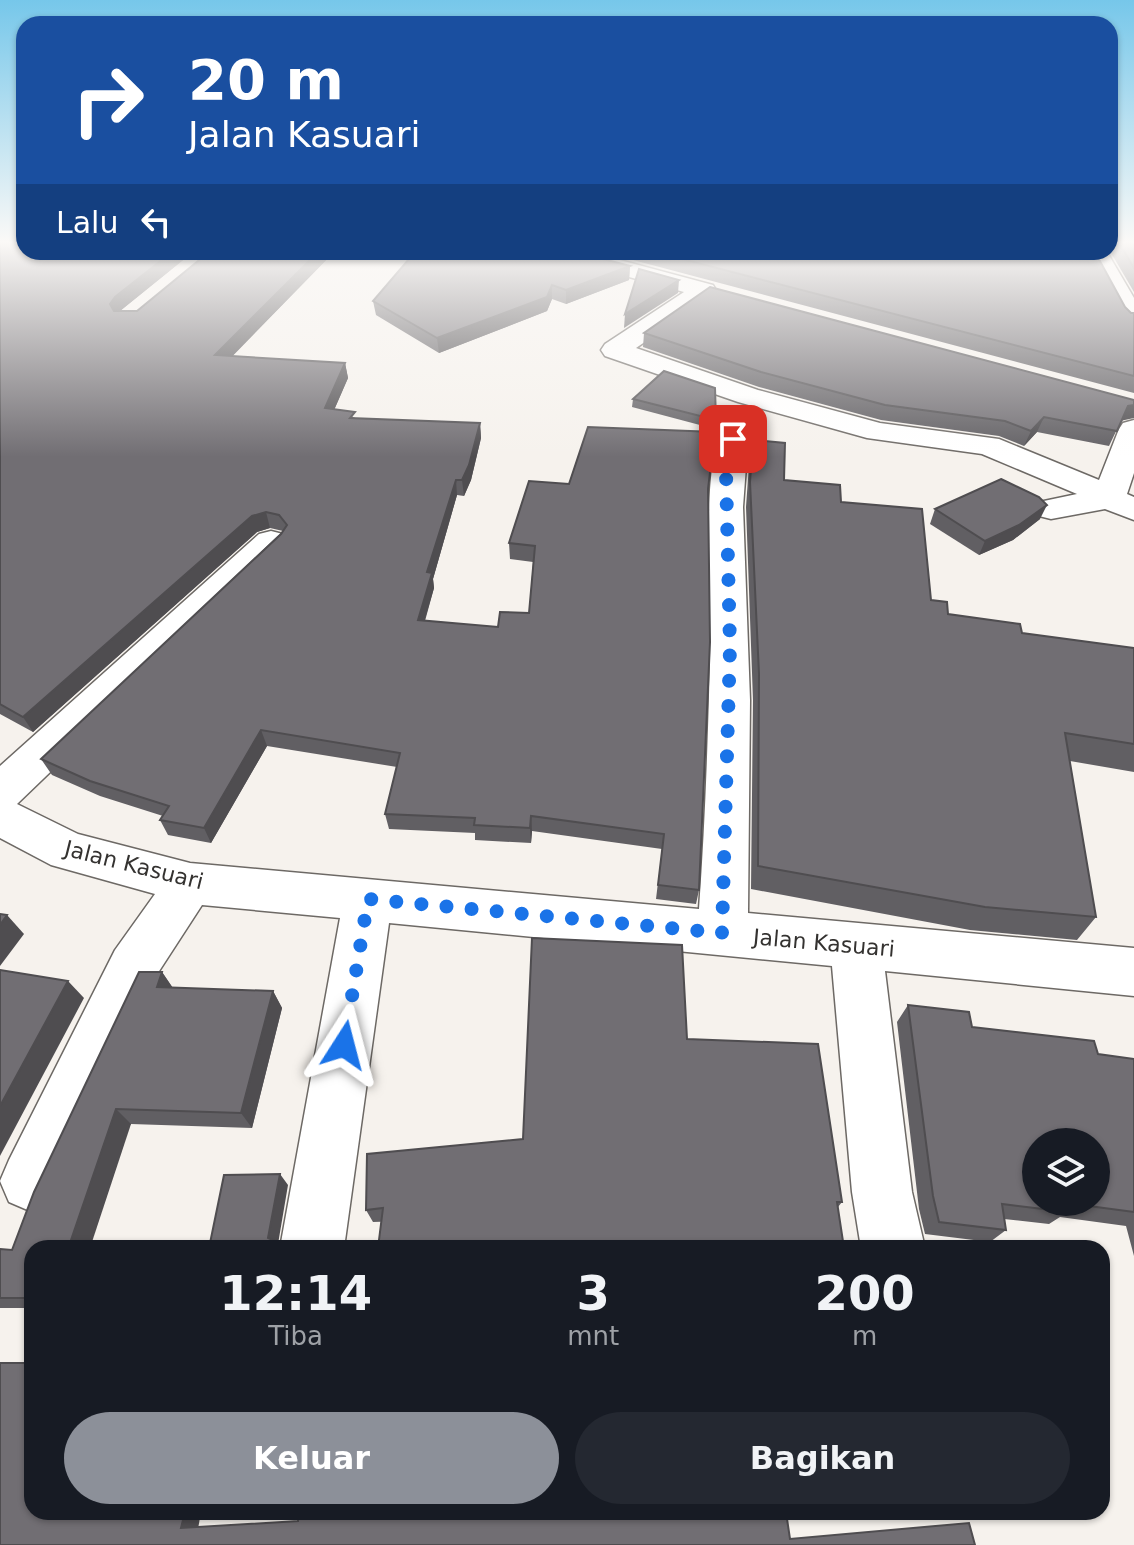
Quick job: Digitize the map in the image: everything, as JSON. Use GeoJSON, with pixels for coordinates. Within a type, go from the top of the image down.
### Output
{"type":"FeatureCollection","features":[{"type":"Feature","properties":{"kind":"street"},"geometry":{"type":"LineString","coordinates":[[659,313],[615,350],[748,396],[878,432],[988,446],[1074,480],[1122,504]]}},
{"type":"Feature","properties":{"kind":"street"},"geometry":{"type":"LineString","coordinates":[[1122,504],[1115,490],[1134,429]]}},
{"type":"Feature","properties":{"kind":"street"},"geometry":{"type":"LineString","coordinates":[[722,933],[729,723],[726,472],[733,439]]}},
{"type":"Feature","properties":{"kind":"street"},"geometry":{"type":"LineString","coordinates":[[1051,509],[1122,504]]}},
{"type":"Feature","properties":{"kind":"street"},"geometry":{"type":"LineString","coordinates":[[0,793],[271,541]]}},
{"type":"Feature","properties":{"kind":"street","name":"Jalan Kasuari"},"geometry":{"type":"LineString","coordinates":[[0,817],[68,851],[190,883],[1134,972]]}},
{"type":"Feature","properties":{"kind":"street"},"geometry":{"type":"LineString","coordinates":[[30,1181],[133,966],[190,883]]}},
{"type":"Feature","properties":{"kind":"street"},"geometry":{"type":"LineString","coordinates":[[313,1240],[368,899]]}},
{"type":"Feature","properties":{"kind":"street"},"geometry":{"type":"LineString","coordinates":[[856,946],[882,1192],[891,1240]]}},
{"type":"Feature","properties":{"kind":"building"},"geometry":{"type":"Polygon","coordinates":[[[0,313],[257,313],[215,355],[345,363],[325,408],[355,412],[350,418],[480,423],[469,465],[462,480],[456,480],[427,572],[432,573],[418,620],[498,627],[500,612],[529,613],[535,546],[509,543],[529,481],[569,484],[588,427],[715,432],[708,489],[710,642],[699,890],[658,885],[664,834],[531,816],[530,828],[474,825],[475,818],[385,814],[400,753],[261,730],[204,828],[160,820],[169,806],[90,781],[41,759],[281,534],[287,525],[279,515],[266,512],[252,516],[23,717],[0,704],[0,313]]]}},
{"type":"Feature","properties":{"kind":"building"},"geometry":{"type":"Polygon","coordinates":[[[394,313],[504,313],[437,338],[394,313]]]}},
{"type":"Feature","properties":{"kind":"building"},"geometry":{"type":"Polygon","coordinates":[[[673,313],[808,313],[1134,400],[1134,405],[1128,406],[1117,431],[1044,417],[1031,431],[1005,421],[885,405],[761,372],[644,333],[673,313]]]}},
{"type":"Feature","properties":{"kind":"building"},"geometry":{"type":"Polygon","coordinates":[[[891,313],[1134,313],[1134,376],[891,313]]]}},
{"type":"Feature","properties":{"kind":"building"},"geometry":{"type":"Polygon","coordinates":[[[664,371],[715,388],[716,420],[633,399],[664,371]]]}},
{"type":"Feature","properties":{"kind":"building"},"geometry":{"type":"Polygon","coordinates":[[[753,440],[785,443],[784,480],[840,485],[841,502],[922,509],[931,600],[947,602],[948,614],[1020,624],[1022,633],[1134,648],[1134,744],[1065,733],[1096,917],[985,907],[758,866],[759,674],[750,482],[753,440]]]}},
{"type":"Feature","properties":{"kind":"building"},"geometry":{"type":"Polygon","coordinates":[[[1001,479],[1039,497],[1047,505],[1019,525],[985,541],[935,509],[1001,479]]]}},
{"type":"Feature","properties":{"kind":"building"},"geometry":{"type":"Polygon","coordinates":[[[532,938],[682,945],[687,1039],[818,1044],[842,1202],[837,1202],[843,1240],[379,1240],[383,1208],[366,1210],[367,1154],[523,1139],[532,938]]]}},
{"type":"Feature","properties":{"kind":"building"},"geometry":{"type":"Polygon","coordinates":[[[0,970],[68,981],[0,1106],[0,970]]]}},
{"type":"Feature","properties":{"kind":"building"},"geometry":{"type":"Polygon","coordinates":[[[139,972],[162,972],[157,987],[273,991],[241,1113],[116,1109],[71,1240],[24,1240],[24,1298],[0,1298],[0,1249],[12,1250],[34,1192],[139,972]]]}},
{"type":"Feature","properties":{"kind":"building"},"geometry":{"type":"Polygon","coordinates":[[[908,1005],[969,1012],[972,1027],[1094,1041],[1098,1054],[1134,1059],[1134,1212],[1110,1209],[1110,1128],[1022,1128],[1022,1206],[1002,1204],[1006,1230],[939,1222],[908,1005]]]}},
{"type":"Feature","properties":{"kind":"building"},"geometry":{"type":"Polygon","coordinates":[[[280,1174],[268,1238],[273,1240],[211,1240],[224,1175],[280,1174]]]}},
{"type":"Feature","properties":{"kind":"building"},"geometry":{"type":"Polygon","coordinates":[[[0,1363],[24,1363],[24,1520],[183,1520],[181,1528],[298,1520],[787,1520],[790,1539],[969,1523],[975,1545],[0,1545],[0,1363]]]}},
{"type":"Feature","properties":{"kind":"route"},"geometry":{"type":"LineString","coordinates":[[344,1045],[368,899],[722,933],[729,768],[730,619],[726,472],[733,439]]}}]}
